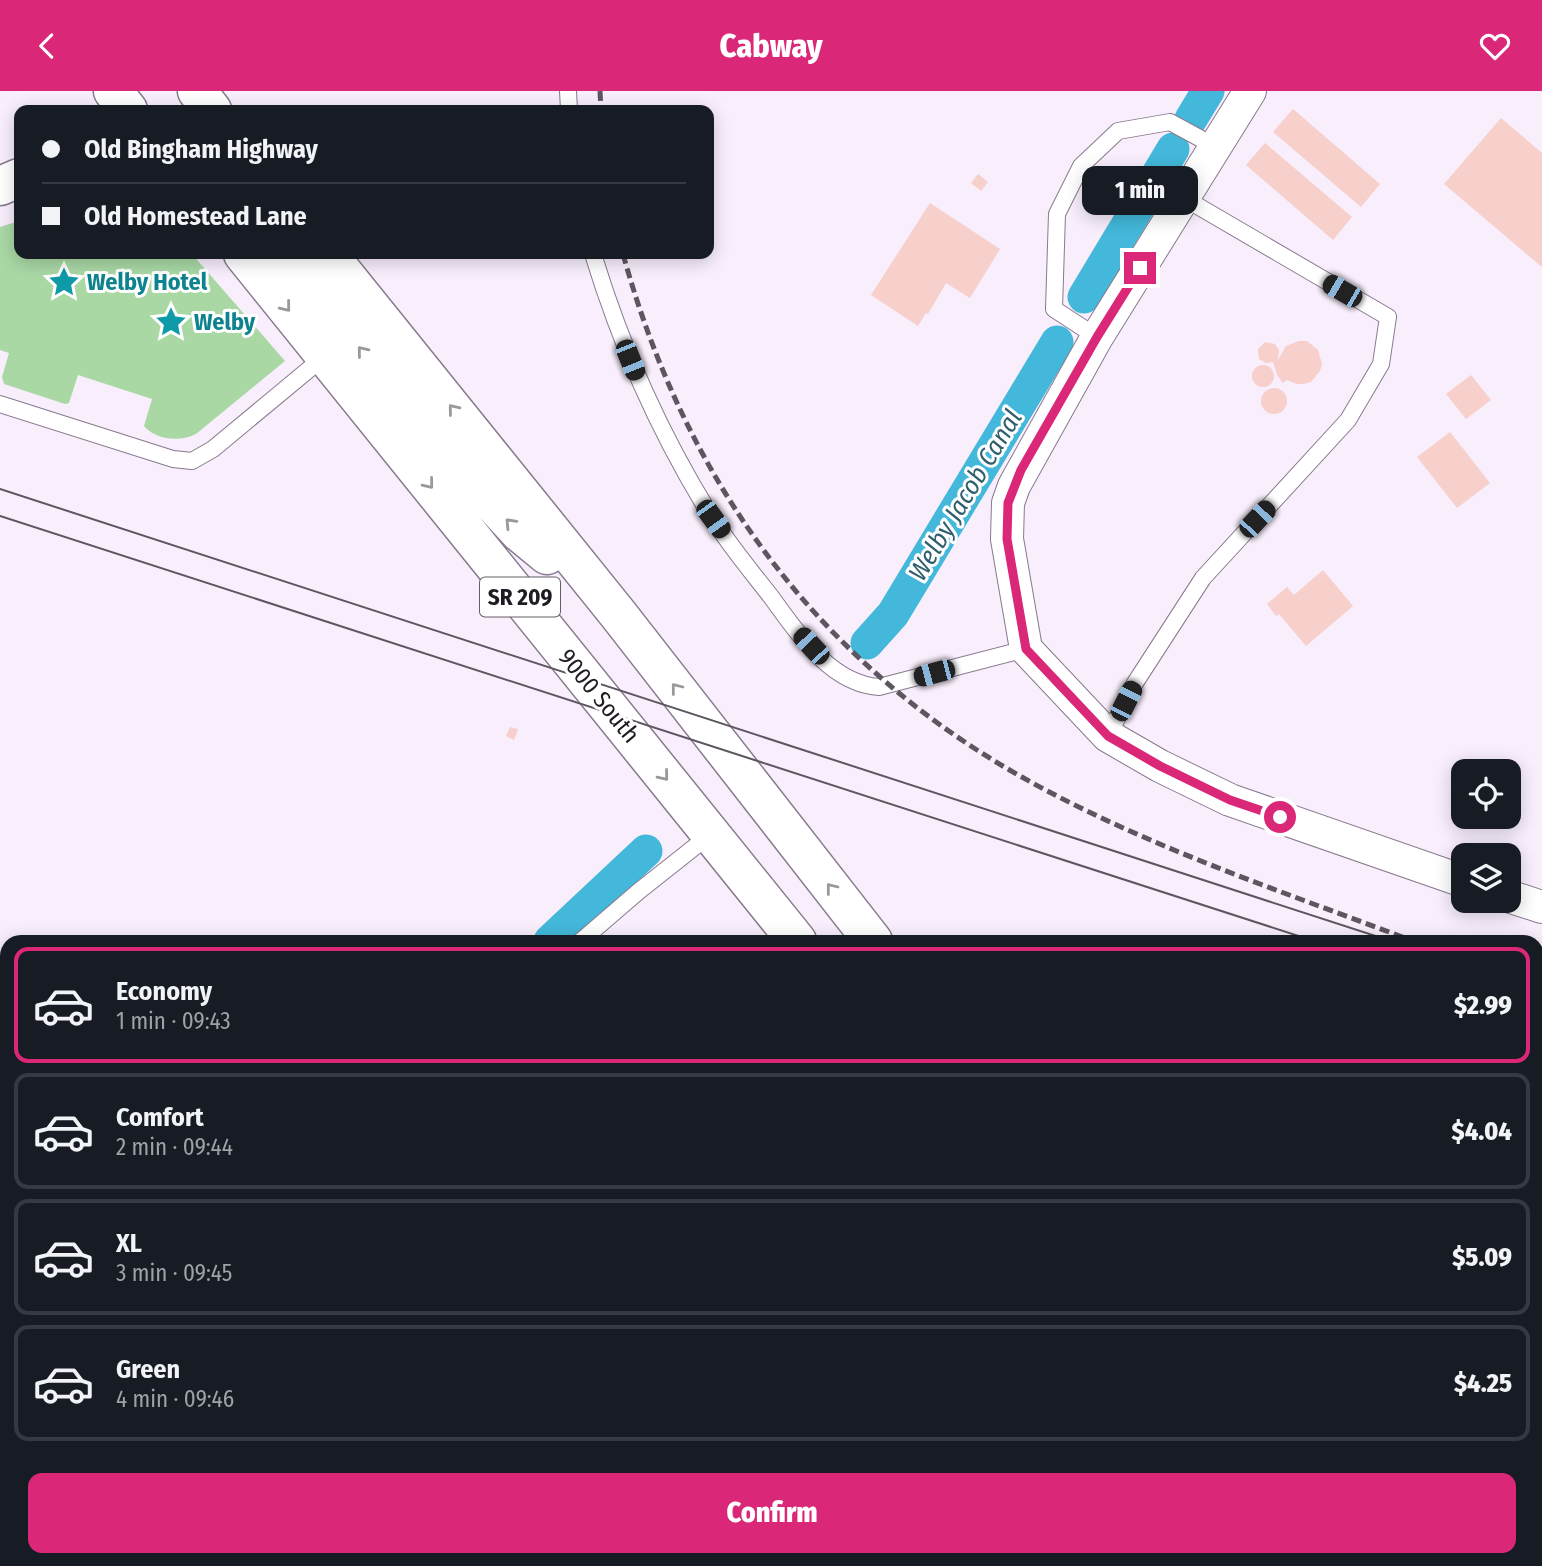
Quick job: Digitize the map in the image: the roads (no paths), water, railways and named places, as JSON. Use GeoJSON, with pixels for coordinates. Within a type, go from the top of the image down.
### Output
{"type":"FeatureCollection","features":[{"type":"Feature","properties":{"kind":"main road"},"geometry":{"type":"LineString","coordinates":[[113,91],[124,105]]}},
{"type":"Feature","properties":{"kind":"main road"},"geometry":{"type":"LineString","coordinates":[[197,91],[208,105]]}},
{"type":"Feature","properties":{"kind":"main road","name":"9000 South"},"geometry":{"type":"LineString","coordinates":[[247,259],[792,935]]}},
{"type":"Feature","properties":{"kind":"main road"},"geometry":{"type":"LineString","coordinates":[[286,259],[439,445],[519,532],[618,614]]}},
{"type":"Feature","properties":{"kind":"main road","name":"SR 209"},"geometry":{"type":"LineString","coordinates":[[332,259],[618,614],[868,935]]}},
{"type":"Feature","properties":{"kind":"street"},"geometry":{"type":"LineString","coordinates":[[1250,91],[1097,337],[1021,470],[1008,503],[1007,539],[1026,649],[1108,736],[1160,766],[1230,800],[1451,877]]}},
{"type":"Feature","properties":{"kind":"street"},"geometry":{"type":"LineString","coordinates":[[1521,900],[1542,907]]}},
{"type":"Feature","properties":{"kind":"lane"},"geometry":{"type":"LineString","coordinates":[[1097,337],[1054,309],[1057,214],[1081,166],[1118,131],[1170,122],[1216,147]]}},
{"type":"Feature","properties":{"kind":"lane"},"geometry":{"type":"LineString","coordinates":[[1108,736],[1135,684],[1203,578],[1348,420],[1381,364],[1388,317],[1184,198]]}},
{"type":"Feature","properties":{"kind":"lane"},"geometry":{"type":"LineString","coordinates":[[595,259],[610,310],[630,360],[680,464],[713,519],[738,553],[794,628],[828,664],[851,681],[879,687],[1026,649]]}},
{"type":"Feature","properties":{"kind":"lane"},"geometry":{"type":"LineString","coordinates":[[0,404],[173,459],[192,461],[213,449],[325,356]]}},
{"type":"Feature","properties":{"kind":"lane"},"geometry":{"type":"LineString","coordinates":[[588,935],[710,834]]}},
{"type":"Feature","properties":{"kind":"waterway","name":"Welby Jacob Canal"},"geometry":{"type":"LineString","coordinates":[[1191,119],[1208,91]]}},
{"type":"Feature","properties":{"kind":"waterway","name":"Welby Jacob Canal"},"geometry":{"type":"LineString","coordinates":[[1084,297],[1173,149]]}},
{"type":"Feature","properties":{"kind":"waterway","name":"Welby Jacob Canal"},"geometry":{"type":"LineString","coordinates":[[867,643],[893,614],[1057,342]]}},
{"type":"Feature","properties":{"kind":"waterway","name":"Welby Jacob Canal"},"geometry":{"type":"LineString","coordinates":[[556,935],[646,851]]}},
{"type":"Feature","properties":{"kind":"tram line"},"geometry":{"type":"LineString","coordinates":[[0,489],[1373,935]]}},
{"type":"Feature","properties":{"kind":"tram line"},"geometry":{"type":"LineString","coordinates":[[0,516],[1295,935]]}},
{"type":"Feature","properties":{"kind":"railway"},"geometry":{"type":"LineString","coordinates":[[600,91],[601,105]]}},
{"type":"Feature","properties":{"kind":"railway"},"geometry":{"type":"LineString","coordinates":[[625,259],[649,336],[682,414],[722,487],[768,556],[821,619],[880,677],[947,729],[1020,776],[1067,801],[1164,846],[1397,935]]}},
{"type":"Feature","properties":{"kind":"place","name":"Welby Hotel"},"geometry":{"type":"Point","coordinates":[64,282]}},
{"type":"Feature","properties":{"kind":"place","name":"Welby"},"geometry":{"type":"Point","coordinates":[171,322]}}]}
